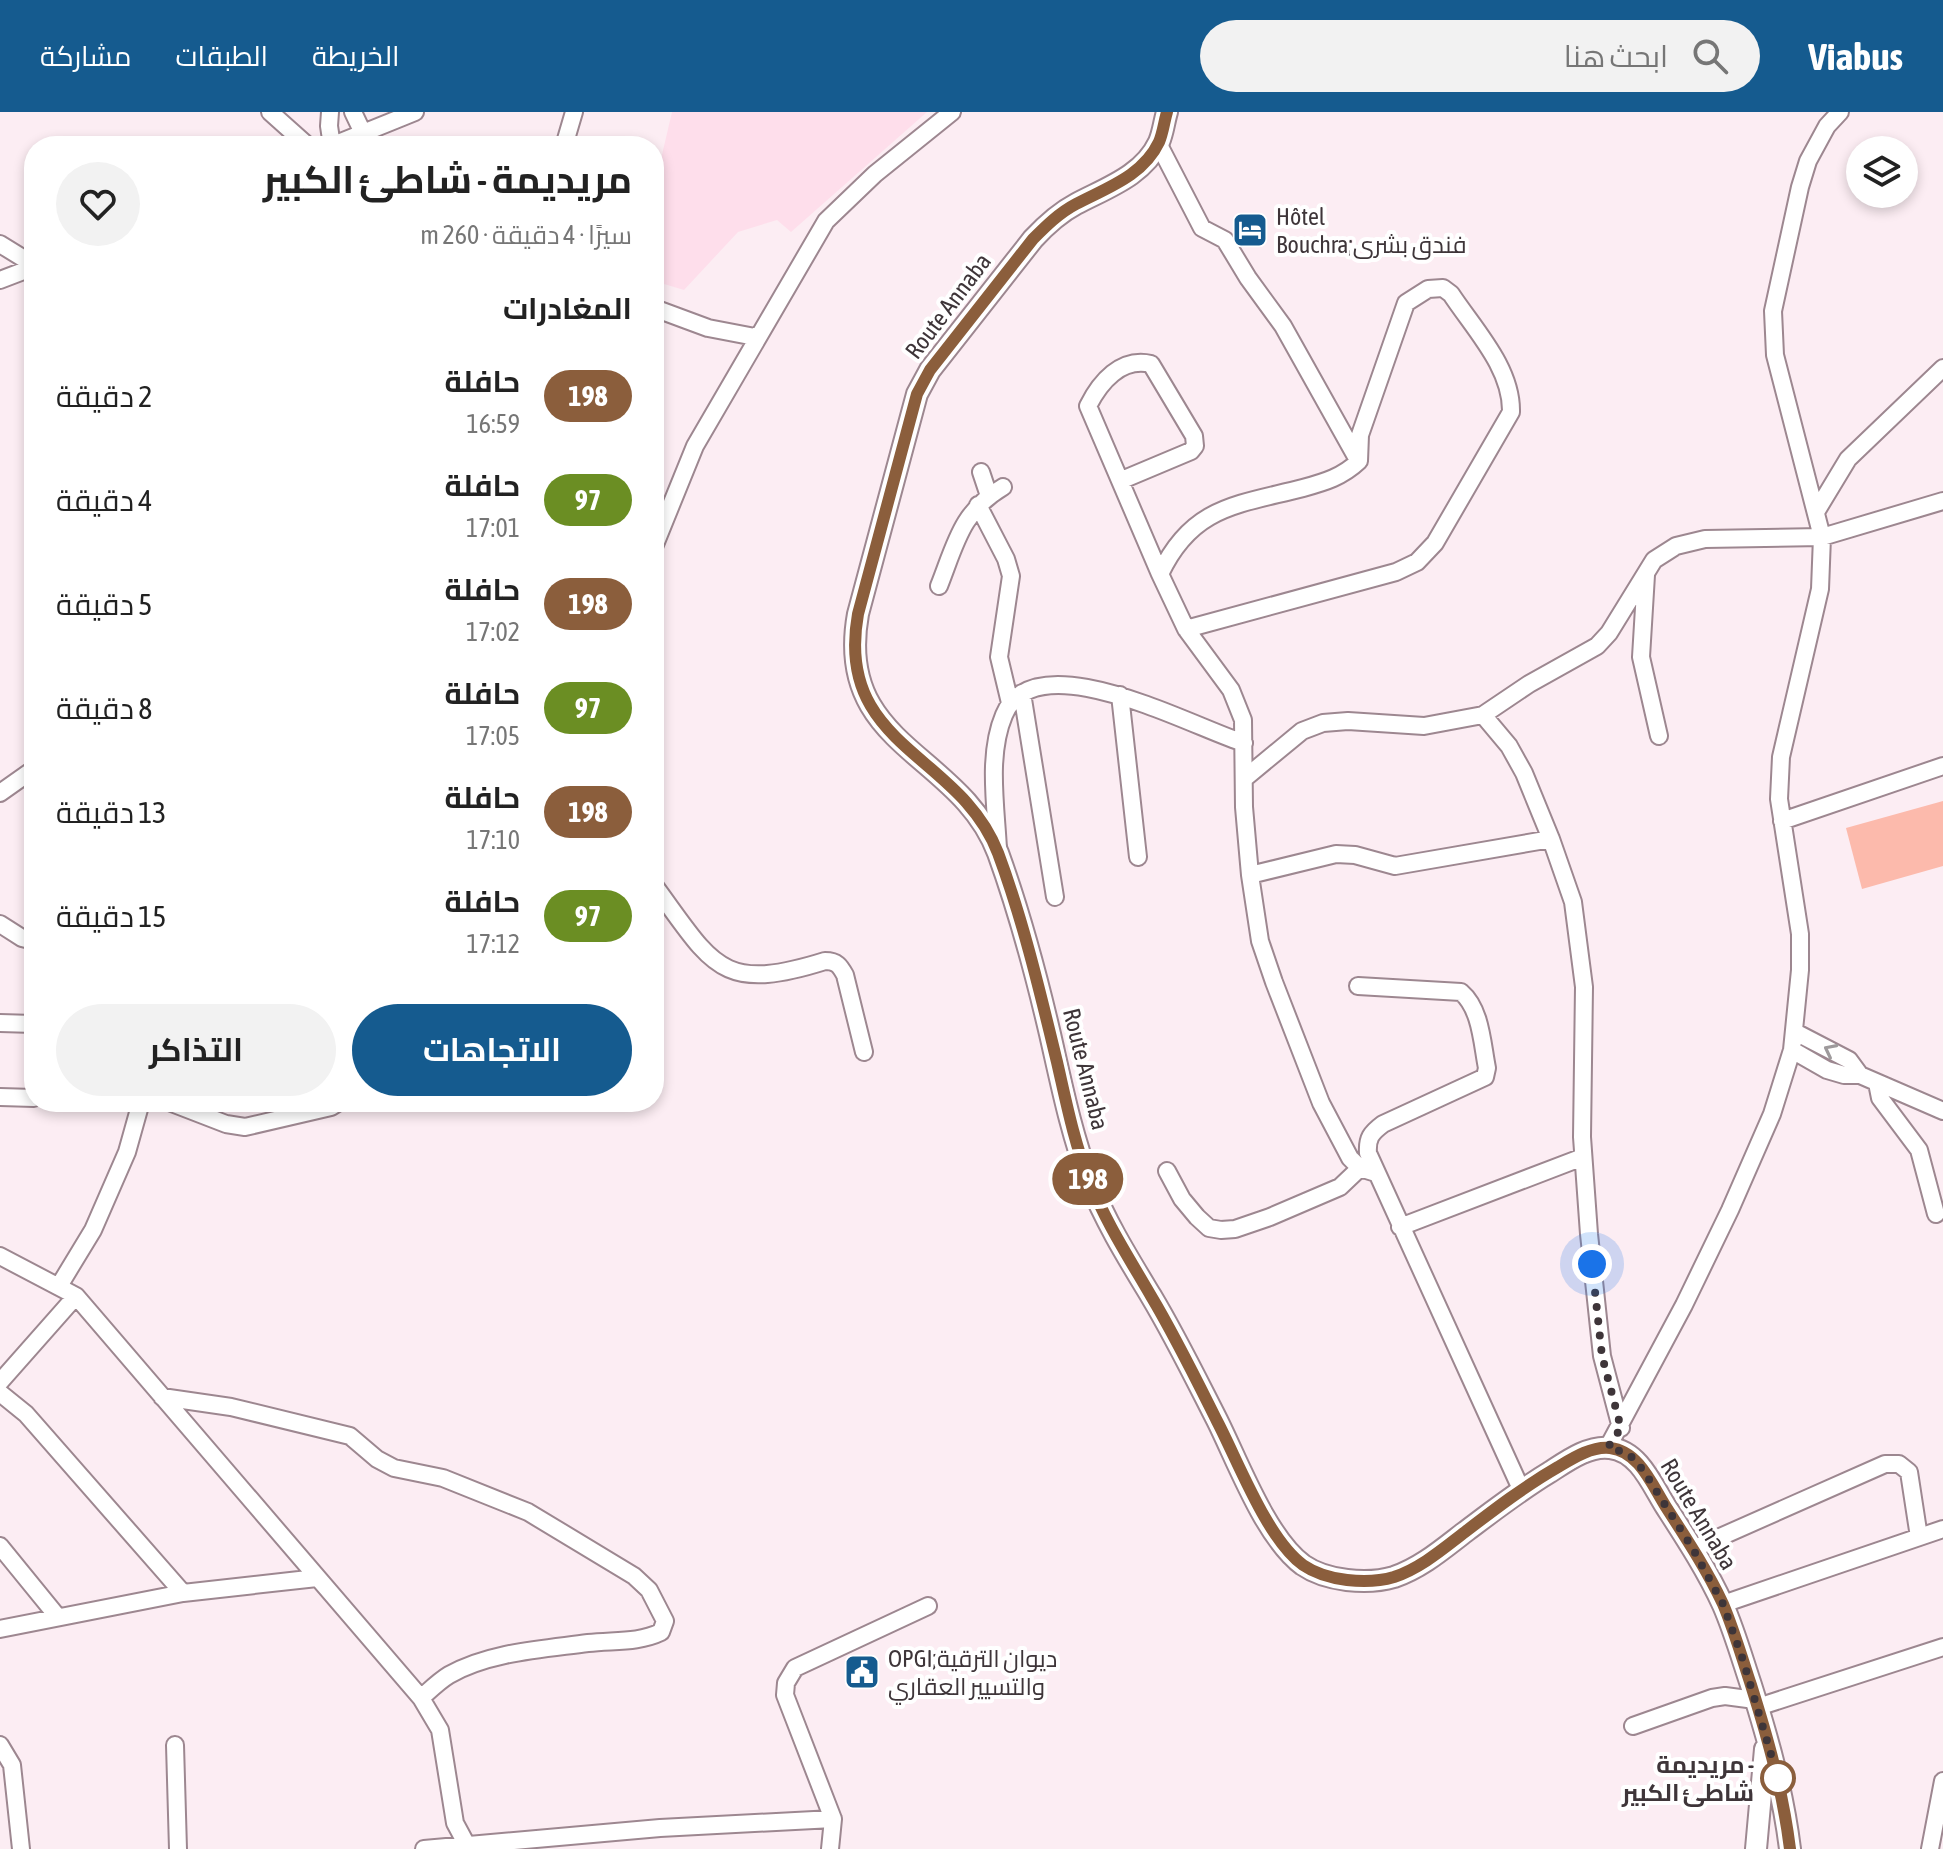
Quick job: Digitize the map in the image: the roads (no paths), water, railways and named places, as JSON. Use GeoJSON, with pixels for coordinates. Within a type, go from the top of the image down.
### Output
{"type":"FeatureCollection","features":[{"type":"Feature","properties":{"kind":"main road","name":"Route Annaba"},"geometry":{"type":"LineString","coordinates":[[1167,112],[1158,143],[1138,169],[1120,183],[1074,205],[1033,239],[930,370],[917,394],[853,640],[855,664],[868,702],[895,739],[949,784],[988,833],[1046,1015],[1068,1113],[1088,1179],[1120,1247],[1170,1329],[1267,1522],[1290,1554],[1307,1568],[1331,1577],[1363,1581],[1392,1578],[1438,1553],[1521,1489],[1590,1450],[1608,1447],[1629,1454],[1643,1470],[1693,1549],[1723,1604],[1766,1733],[1784,1801],[1790,1849]]}},
{"type":"Feature","properties":{"kind":"main road","name":"Route Annaba"},"geometry":{"type":"LineString","coordinates":[[1756,1849],[1766,1733]]}},
{"type":"Feature","properties":{"kind":"street"},"geometry":{"type":"LineString","coordinates":[[270,112],[297,136]]}},
{"type":"Feature","properties":{"kind":"street"},"geometry":{"type":"LineString","coordinates":[[330,112],[330,136]]}},
{"type":"Feature","properties":{"kind":"street"},"geometry":{"type":"LineString","coordinates":[[353,112],[363,133]]}},
{"type":"Feature","properties":{"kind":"street"},"geometry":{"type":"LineString","coordinates":[[356,136],[415,112]]}},
{"type":"Feature","properties":{"kind":"street"},"geometry":{"type":"LineString","coordinates":[[567,136],[574,112]]}},
{"type":"Feature","properties":{"kind":"street"},"geometry":{"type":"LineString","coordinates":[[664,522],[695,446],[826,221],[875,174],[952,112]]}},
{"type":"Feature","properties":{"kind":"street"},"geometry":{"type":"LineString","coordinates":[[1608,1447],[1621,1428],[1730,1210],[1772,1114],[1792,1050],[1800,970],[1800,934],[1779,799],[1781,757],[1820,589],[1822,537],[1775,355],[1773,311],[1808,161],[1827,126],[1840,112]]}},
{"type":"Feature","properties":{"kind":"street"},"geometry":{"type":"LineString","coordinates":[[1158,143],[1202,228],[1225,240],[1283,326],[1359,461]]}},
{"type":"Feature","properties":{"kind":"street"},"geometry":{"type":"LineString","coordinates":[[0,244],[24,260]]}},
{"type":"Feature","properties":{"kind":"street"},"geometry":{"type":"LineString","coordinates":[[0,280],[24,270]]}},
{"type":"Feature","properties":{"kind":"street"},"geometry":{"type":"LineString","coordinates":[[1160,574],[1172,549],[1201,520],[1224,509],[1330,481],[1347,473],[1359,461],[1360,435],[1406,303],[1428,289],[1443,288],[1451,294],[1506,377],[1511,412],[1435,543],[1417,562],[1396,572],[1186,629]]}},
{"type":"Feature","properties":{"kind":"street"},"geometry":{"type":"LineString","coordinates":[[664,312],[708,328],[758,335]]}},
{"type":"Feature","properties":{"kind":"street"},"geometry":{"type":"LineString","coordinates":[[1122,480],[1191,451],[1195,446],[1194,436],[1187,424],[1151,364],[1145,362],[1114,370],[1098,387],[1088,406],[1186,629],[1239,705],[1243,720],[1244,807],[1250,875],[1260,941],[1321,1103],[1350,1158],[1368,1170],[1400,1227],[1521,1489]]}},
{"type":"Feature","properties":{"kind":"street"},"geometry":{"type":"LineString","coordinates":[[1816,512],[1848,459],[1943,368]]}},
{"type":"Feature","properties":{"kind":"street"},"geometry":{"type":"LineString","coordinates":[[981,472],[1011,576],[999,657],[1016,698],[1055,897]]}},
{"type":"Feature","properties":{"kind":"street"},"geometry":{"type":"LineString","coordinates":[[939,586],[966,521],[990,496]]}},
{"type":"Feature","properties":{"kind":"street"},"geometry":{"type":"LineString","coordinates":[[1245,778],[1302,731],[1323,723],[1348,721],[1424,726],[1483,715],[1529,684],[1597,646],[1609,633],[1654,560],[1676,546],[1705,539],[1822,537],[1943,501]]}},
{"type":"Feature","properties":{"kind":"street"},"geometry":{"type":"LineString","coordinates":[[1646,572],[1641,657],[1659,736]]}},
{"type":"Feature","properties":{"kind":"street"},"geometry":{"type":"LineString","coordinates":[[998,857],[998,735],[1016,698],[1033,687],[1049,683],[1120,695],[1214,734],[1244,743]]}},
{"type":"Feature","properties":{"kind":"street"},"geometry":{"type":"LineString","coordinates":[[1120,695],[1138,857]]}},
{"type":"Feature","properties":{"kind":"street"},"geometry":{"type":"LineString","coordinates":[[1483,715],[1509,746],[1524,773],[1573,902],[1584,987],[1583,1157],[1589,1234],[1602,1356],[1621,1428]]}},
{"type":"Feature","properties":{"kind":"street"},"geometry":{"type":"LineString","coordinates":[[1782,821],[1943,766]]}},
{"type":"Feature","properties":{"kind":"street"},"geometry":{"type":"LineString","coordinates":[[0,793],[24,776]]}},
{"type":"Feature","properties":{"kind":"street"},"geometry":{"type":"LineString","coordinates":[[1250,875],[1336,854],[1355,855],[1395,866],[1551,839]]}},
{"type":"Feature","properties":{"kind":"street"},"geometry":{"type":"LineString","coordinates":[[664,898],[715,963],[739,975],[764,976],[834,961],[845,975],[864,1052]]}},
{"type":"Feature","properties":{"kind":"street"},"geometry":{"type":"LineString","coordinates":[[0,924],[24,938]]}},
{"type":"Feature","properties":{"kind":"street"},"geometry":{"type":"LineString","coordinates":[[1358,986],[1461,992],[1470,1000],[1474,1010],[1487,1068],[1485,1077],[1478,1082],[1383,1124],[1371,1133],[1367,1143],[1368,1170]]}},
{"type":"Feature","properties":{"kind":"street"},"geometry":{"type":"LineString","coordinates":[[0,1023],[24,1024]]}},
{"type":"Feature","properties":{"kind":"street"},"geometry":{"type":"LineString","coordinates":[[1795,1032],[1849,1060],[1860,1075]]}},
{"type":"Feature","properties":{"kind":"street"},"geometry":{"type":"LineString","coordinates":[[1792,1050],[1827,1070],[1860,1075],[1943,1111]]}},
{"type":"Feature","properties":{"kind":"street"},"geometry":{"type":"LineString","coordinates":[[1877,1083],[1880,1098],[1919,1150],[1936,1214]]}},
{"type":"Feature","properties":{"kind":"street"},"geometry":{"type":"LineString","coordinates":[[0,1097],[24,1098]]}},
{"type":"Feature","properties":{"kind":"street"},"geometry":{"type":"LineString","coordinates":[[59,1286],[105,1204],[127,1152],[138,1112]]}},
{"type":"Feature","properties":{"kind":"street"},"geometry":{"type":"LineString","coordinates":[[195,1112],[226,1124],[245,1127],[310,1112]]}},
{"type":"Feature","properties":{"kind":"street"},"geometry":{"type":"LineString","coordinates":[[1400,1227],[1583,1157]]}},
{"type":"Feature","properties":{"kind":"street"},"geometry":{"type":"LineString","coordinates":[[1167,1171],[1182,1199],[1197,1217],[1209,1228],[1221,1230],[1258,1221],[1340,1187],[1368,1170]]}},
{"type":"Feature","properties":{"kind":"street"},"geometry":{"type":"LineString","coordinates":[[0,1256],[76,1296],[421,1698],[440,1730],[455,1823],[468,1847]]}},
{"type":"Feature","properties":{"kind":"street"},"geometry":{"type":"LineString","coordinates":[[0,1382],[76,1296]]}},
{"type":"Feature","properties":{"kind":"street"},"geometry":{"type":"LineString","coordinates":[[0,1393],[26,1414],[183,1593]]}},
{"type":"Feature","properties":{"kind":"street"},"geometry":{"type":"LineString","coordinates":[[162,1397],[231,1407],[333,1430],[350,1436],[377,1459],[394,1468],[443,1478],[528,1512],[634,1576],[649,1590],[665,1621],[661,1632],[645,1640],[590,1643],[507,1656],[469,1666],[448,1675],[421,1698]]}},
{"type":"Feature","properties":{"kind":"street"},"geometry":{"type":"LineString","coordinates":[[1693,1549],[1885,1464],[1899,1464],[1909,1472],[1919,1537]]}},
{"type":"Feature","properties":{"kind":"street"},"geometry":{"type":"LineString","coordinates":[[1723,1604],[1943,1529]]}},
{"type":"Feature","properties":{"kind":"street"},"geometry":{"type":"LineString","coordinates":[[0,1546],[57,1616]]}},
{"type":"Feature","properties":{"kind":"street"},"geometry":{"type":"LineString","coordinates":[[0,1629],[183,1593],[317,1578]]}},
{"type":"Feature","properties":{"kind":"street"},"geometry":{"type":"LineString","coordinates":[[830,1849],[833,1819],[785,1695],[790,1675],[795,1668],[928,1606]]}},
{"type":"Feature","properties":{"kind":"street"},"geometry":{"type":"LineString","coordinates":[[1633,1726],[1712,1698],[1725,1696],[1756,1703],[1943,1647]]}},
{"type":"Feature","properties":{"kind":"street"},"geometry":{"type":"LineString","coordinates":[[0,1745],[12,1765],[21,1849]]}},
{"type":"Feature","properties":{"kind":"street"},"geometry":{"type":"LineString","coordinates":[[175,1745],[178,1849]]}},
{"type":"Feature","properties":{"kind":"street"},"geometry":{"type":"LineString","coordinates":[[1930,1849],[1943,1781]]}},
{"type":"Feature","properties":{"kind":"street"},"geometry":{"type":"LineString","coordinates":[[424,1849],[660,1828],[833,1819]]}},
{"type":"Feature","properties":{"kind":"place","name":"Hôtel Bouchra;فندق بشرى"},"geometry":{"type":"Point","coordinates":[1250,230]}},
{"type":"Feature","properties":{"kind":"place","name":"OPGI;ديوان الترقية والتسيير العقاري"},"geometry":{"type":"Point","coordinates":[862,1672]}},
{"type":"Feature","properties":{"kind":"place","name":"مريديمة - شاطئ الكبير"},"geometry":{"type":"Point","coordinates":[1778,1778]}}]}
